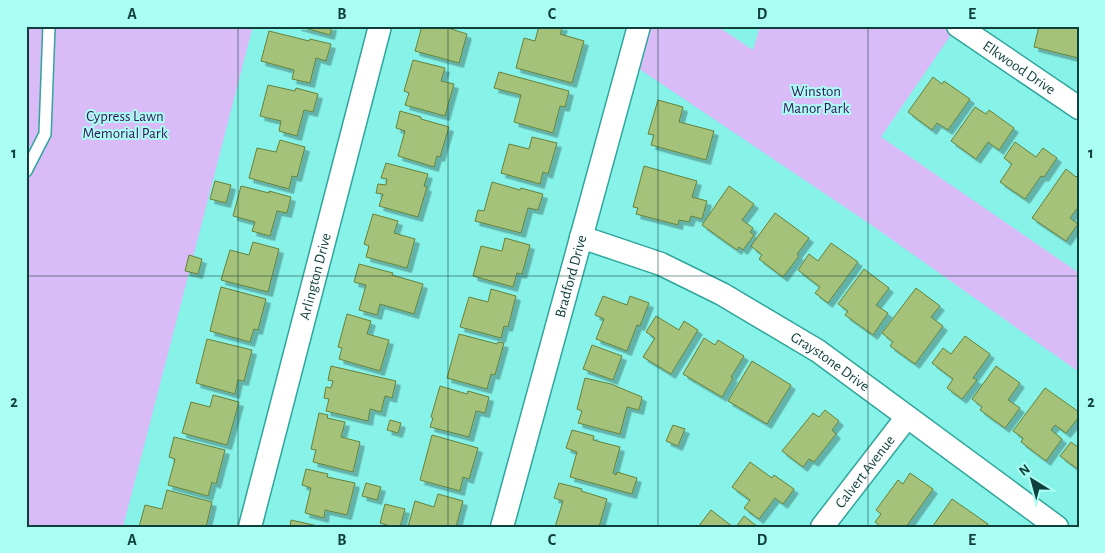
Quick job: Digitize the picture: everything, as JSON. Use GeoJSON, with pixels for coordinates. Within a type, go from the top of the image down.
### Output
{"type":"FeatureCollection","features":[{"type":"Feature","properties":{"kind":"street","name":"Arlington Drive"},"geometry":{"type":"LineString","coordinates":[[250,527],[380,26]]}},
{"type":"Feature","properties":{"kind":"street","name":"Bradford Drive"},"geometry":{"type":"LineString","coordinates":[[502,527],[639,26]]}},
{"type":"Feature","properties":{"kind":"street","name":"Elkwood Drive"},"geometry":{"type":"LineString","coordinates":[[958,26],[1079,108]]}},
{"type":"Feature","properties":{"kind":"street","name":"Graystone Drive"},"geometry":{"type":"LineString","coordinates":[[581,237],[661,264],[722,294],[818,351],[1057,527]]}},
{"type":"Feature","properties":{"kind":"street","name":"Calvert Avenue"},"geometry":{"type":"LineString","coordinates":[[822,527],[907,416]]}},
{"type":"Feature","properties":{"kind":"lane"},"geometry":{"type":"LineString","coordinates":[[26,171],[45,134],[49,26]]}},
{"type":"Feature","properties":{"kind":"green space","name":"Cypress Lawn Memorial Park"},"geometry":{"type":"Polygon","coordinates":[[[26,26],[253,26],[123,527],[26,527],[26,26]]]}},
{"type":"Feature","properties":{"kind":"green space","name":"Winston Manor Park"},"geometry":{"type":"Polygon","coordinates":[[[639,26],[717,26],[753,50],[760,26],[957,26],[881,137],[1079,273],[1079,372],[870,224],[629,62],[639,26]]]}},
{"type":"Feature","properties":{"kind":"building"},"geometry":{"type":"Polygon","coordinates":[[[297,26],[332,26],[330,35],[297,26]]]}},
{"type":"Feature","properties":{"kind":"building"},"geometry":{"type":"Polygon","coordinates":[[[422,26],[448,26],[448,28],[467,34],[459,63],[415,51],[422,26]]]}},
{"type":"Feature","properties":{"kind":"building"},"geometry":{"type":"Polygon","coordinates":[[[539,26],[563,26],[560,34],[584,41],[572,83],[516,68],[524,38],[535,41],[539,26]]]}},
{"type":"Feature","properties":{"kind":"building"},"geometry":{"type":"Polygon","coordinates":[[[1039,26],[1079,26],[1078,58],[1034,47],[1039,26]]]}},
{"type":"Feature","properties":{"kind":"building"},"geometry":{"type":"Polygon","coordinates":[[[269,31],[309,41],[310,39],[331,44],[326,61],[316,58],[310,83],[292,79],[294,70],[261,61],[269,31]]]}},
{"type":"Feature","properties":{"kind":"building"},"geometry":{"type":"Polygon","coordinates":[[[413,60],[445,68],[441,81],[454,84],[445,116],[405,105],[409,93],[404,91],[413,60]]]}},
{"type":"Feature","properties":{"kind":"building"},"geometry":{"type":"Polygon","coordinates":[[[499,72],[569,91],[565,107],[560,106],[553,133],[514,122],[521,95],[494,88],[499,72]]]}},
{"type":"Feature","properties":{"kind":"building"},"geometry":{"type":"Polygon","coordinates":[[[933,77],[942,84],[944,81],[970,99],[948,130],[937,123],[932,130],[908,112],[933,77]]]}},
{"type":"Feature","properties":{"kind":"building"},"geometry":{"type":"Polygon","coordinates":[[[268,85],[295,91],[296,88],[318,94],[313,112],[304,110],[297,136],[279,131],[281,121],[260,116],[268,85]]]}},
{"type":"Feature","properties":{"kind":"building"},"geometry":{"type":"Polygon","coordinates":[[[658,100],[683,107],[679,122],[714,131],[706,160],[651,145],[654,135],[648,134],[658,100]]]}},
{"type":"Feature","properties":{"kind":"building"},"geometry":{"type":"Polygon","coordinates":[[[975,107],[986,114],[989,110],[1014,128],[999,150],[988,142],[976,159],[951,141],[975,107]]]}},
{"type":"Feature","properties":{"kind":"building"},"geometry":{"type":"Polygon","coordinates":[[[400,111],[449,127],[440,157],[437,156],[434,167],[398,156],[405,131],[396,128],[400,111]]]}},
{"type":"Feature","properties":{"kind":"building"},"geometry":{"type":"Polygon","coordinates":[[[532,137],[557,143],[548,174],[543,172],[540,184],[501,173],[509,144],[529,149],[532,137]]]}},
{"type":"Feature","properties":{"kind":"building"},"geometry":{"type":"Polygon","coordinates":[[[280,140],[305,147],[297,177],[292,176],[289,189],[249,178],[257,148],[276,152],[280,140]]]}},
{"type":"Feature","properties":{"kind":"building"},"geometry":{"type":"Polygon","coordinates":[[[1015,142],[1036,157],[1043,148],[1057,158],[1044,177],[1041,176],[1025,199],[1000,182],[1012,164],[1004,158],[1015,142]]]}},
{"type":"Feature","properties":{"kind":"building"},"geometry":{"type":"Polygon","coordinates":[[[386,163],[428,174],[424,186],[427,187],[418,217],[379,206],[383,194],[376,193],[378,184],[386,185],[387,179],[381,178],[386,163]]]}},
{"type":"Feature","properties":{"kind":"building"},"geometry":{"type":"Polygon","coordinates":[[[644,166],[697,181],[692,197],[707,201],[702,219],[691,216],[689,222],[679,220],[678,225],[636,214],[638,208],[633,207],[644,166]]]}},
{"type":"Feature","properties":{"kind":"building"},"geometry":{"type":"Polygon","coordinates":[[[1066,169],[1076,177],[1079,174],[1079,206],[1070,218],[1078,224],[1066,241],[1032,218],[1066,169]]]}},
{"type":"Feature","properties":{"kind":"building"},"geometry":{"type":"Polygon","coordinates":[[[215,181],[231,185],[226,203],[210,199],[215,181]]]}},
{"type":"Feature","properties":{"kind":"building"},"geometry":{"type":"Polygon","coordinates":[[[492,182],[543,194],[538,210],[528,208],[521,233],[475,221],[478,210],[484,211],[492,182]]]}},
{"type":"Feature","properties":{"kind":"building"},"geometry":{"type":"Polygon","coordinates":[[[241,186],[291,197],[287,213],[277,211],[270,236],[252,231],[255,222],[233,216],[241,186]]]}},
{"type":"Feature","properties":{"kind":"building"},"geometry":{"type":"Polygon","coordinates":[[[729,186],[754,204],[742,220],[753,228],[750,232],[754,235],[743,250],[739,247],[737,250],[702,225],[729,186]]]}},
{"type":"Feature","properties":{"kind":"building"},"geometry":{"type":"Polygon","coordinates":[[[775,213],[809,238],[797,254],[799,256],[783,277],[759,259],[762,255],[751,246],[775,213]]]}},
{"type":"Feature","properties":{"kind":"building"},"geometry":{"type":"Polygon","coordinates":[[[373,214],[398,221],[394,233],[415,239],[407,268],[366,257],[369,246],[364,244],[373,214]]]}},
{"type":"Feature","properties":{"kind":"building"},"geometry":{"type":"Polygon","coordinates":[[[505,238],[530,245],[522,274],[517,273],[513,287],[473,276],[481,246],[502,251],[505,238]]]}},
{"type":"Feature","properties":{"kind":"building"},"geometry":{"type":"Polygon","coordinates":[[[253,242],[279,249],[268,292],[221,280],[230,250],[249,255],[253,242]]]}},
{"type":"Feature","properties":{"kind":"building"},"geometry":{"type":"Polygon","coordinates":[[[831,243],[858,262],[828,303],[815,293],[820,287],[798,270],[809,254],[818,261],[831,243]]]}},
{"type":"Feature","properties":{"kind":"building"},"geometry":{"type":"Polygon","coordinates":[[[189,255],[202,259],[198,274],[185,271],[189,255]]]}},
{"type":"Feature","properties":{"kind":"building"},"geometry":{"type":"Polygon","coordinates":[[[359,264],[393,273],[392,275],[423,284],[414,314],[380,304],[377,315],[359,310],[366,285],[354,282],[359,264]]]}},
{"type":"Feature","properties":{"kind":"building"},"geometry":{"type":"Polygon","coordinates":[[[864,269],[889,288],[876,305],[888,313],[873,335],[845,315],[848,311],[838,304],[864,269]]]}},
{"type":"Feature","properties":{"kind":"building"},"geometry":{"type":"Polygon","coordinates":[[[221,287],[266,299],[258,330],[254,329],[250,342],[210,331],[221,287]]]}},
{"type":"Feature","properties":{"kind":"building"},"geometry":{"type":"Polygon","coordinates":[[[916,288],[940,306],[931,317],[943,326],[915,364],[890,346],[893,342],[882,333],[916,288]]]}},
{"type":"Feature","properties":{"kind":"building"},"geometry":{"type":"Polygon","coordinates":[[[491,289],[516,296],[508,327],[504,326],[501,338],[460,327],[469,297],[488,302],[491,289]]]}},
{"type":"Feature","properties":{"kind":"building"},"geometry":{"type":"Polygon","coordinates":[[[603,296],[627,305],[630,296],[649,303],[640,326],[637,325],[627,351],[596,339],[604,319],[595,315],[603,296]]]}},
{"type":"Feature","properties":{"kind":"building"},"geometry":{"type":"Polygon","coordinates":[[[347,314],[371,321],[367,334],[389,340],[380,371],[339,359],[342,348],[338,347],[347,314]]]}},
{"type":"Feature","properties":{"kind":"building"},"geometry":{"type":"Polygon","coordinates":[[[656,316],[679,330],[684,321],[698,330],[671,374],[643,357],[655,338],[646,332],[656,316]]]}},
{"type":"Feature","properties":{"kind":"building"},"geometry":{"type":"Polygon","coordinates":[[[459,334],[497,344],[498,342],[504,343],[495,375],[491,374],[487,389],[447,378],[459,334]]]}},
{"type":"Feature","properties":{"kind":"building"},"geometry":{"type":"Polygon","coordinates":[[[965,336],[990,354],[973,378],[977,380],[962,399],[947,388],[953,379],[932,363],[943,348],[951,354],[965,336]]]}},
{"type":"Feature","properties":{"kind":"building"},"geometry":{"type":"Polygon","coordinates":[[[704,338],[715,345],[718,340],[744,356],[731,377],[733,378],[722,397],[683,374],[704,338]]]}},
{"type":"Feature","properties":{"kind":"building"},"geometry":{"type":"Polygon","coordinates":[[[207,339],[252,350],[244,381],[238,380],[235,394],[196,383],[207,339]]]}},
{"type":"Feature","properties":{"kind":"building"},"geometry":{"type":"Polygon","coordinates":[[[592,345],[622,356],[613,380],[583,369],[592,345]]]}},
{"type":"Feature","properties":{"kind":"building"},"geometry":{"type":"Polygon","coordinates":[[[752,361],[791,385],[767,424],[728,401],[752,361]]]}},
{"type":"Feature","properties":{"kind":"building"},"geometry":{"type":"Polygon","coordinates":[[[331,366],[396,381],[392,398],[385,396],[381,412],[370,409],[368,421],[326,411],[329,399],[324,398],[326,387],[331,388],[333,381],[328,380],[331,366]]]}},
{"type":"Feature","properties":{"kind":"building"},"geometry":{"type":"Polygon","coordinates":[[[996,366],[1020,383],[1008,400],[1020,408],[1005,428],[980,410],[982,407],[972,399],[996,366]]]}},
{"type":"Feature","properties":{"kind":"building"},"geometry":{"type":"Polygon","coordinates":[[[585,378],[611,384],[642,397],[639,410],[627,407],[620,434],[578,423],[582,411],[577,409],[585,378]]]}},
{"type":"Feature","properties":{"kind":"building"},"geometry":{"type":"Polygon","coordinates":[[[440,386],[467,394],[468,391],[489,397],[485,413],[476,411],[469,437],[430,427],[440,386]]]}},
{"type":"Feature","properties":{"kind":"building"},"geometry":{"type":"Polygon","coordinates":[[[1045,388],[1079,412],[1079,417],[1066,433],[1055,425],[1051,430],[1062,439],[1046,461],[1021,442],[1023,438],[1013,431],[1045,388]]]}},
{"type":"Feature","properties":{"kind":"building"},"geometry":{"type":"Polygon","coordinates":[[[213,395],[239,402],[227,445],[182,433],[191,402],[210,407],[213,395]]]}},
{"type":"Feature","properties":{"kind":"building"},"geometry":{"type":"Polygon","coordinates":[[[825,410],[839,421],[832,430],[836,434],[814,462],[809,459],[803,467],[782,451],[813,413],[819,417],[825,410]]]}},
{"type":"Feature","properties":{"kind":"building"},"geometry":{"type":"Polygon","coordinates":[[[319,413],[328,415],[327,418],[345,422],[341,437],[360,442],[353,472],[313,462],[316,450],[311,449],[319,413]]]}},
{"type":"Feature","properties":{"kind":"building"},"geometry":{"type":"Polygon","coordinates":[[[390,420],[401,423],[398,433],[387,430],[390,420]]]}},
{"type":"Feature","properties":{"kind":"building"},"geometry":{"type":"Polygon","coordinates":[[[673,425],[685,429],[678,446],[666,441],[673,425]]]}},
{"type":"Feature","properties":{"kind":"building"},"geometry":{"type":"Polygon","coordinates":[[[572,430],[594,436],[593,440],[620,447],[613,473],[616,475],[617,472],[637,478],[632,494],[570,477],[577,452],[566,448],[572,430]]]}},
{"type":"Feature","properties":{"kind":"building"},"geometry":{"type":"Polygon","coordinates":[[[432,435],[478,448],[469,479],[463,477],[460,491],[420,480],[432,435]]]}},
{"type":"Feature","properties":{"kind":"building"},"geometry":{"type":"Polygon","coordinates":[[[174,437],[225,450],[216,484],[212,482],[208,496],[168,485],[175,459],[169,457],[174,437]]]}},
{"type":"Feature","properties":{"kind":"building"},"geometry":{"type":"Polygon","coordinates":[[[1071,442],[1079,447],[1079,470],[1060,456],[1071,442]]]}},
{"type":"Feature","properties":{"kind":"building"},"geometry":{"type":"Polygon","coordinates":[[[750,462],[772,478],[774,475],[794,489],[783,504],[775,498],[759,519],[744,508],[750,500],[732,487],[750,462]]]}},
{"type":"Feature","properties":{"kind":"building"},"geometry":{"type":"Polygon","coordinates":[[[306,469],[328,474],[327,477],[355,483],[347,515],[325,510],[324,518],[305,513],[311,488],[302,485],[306,469]]]}},
{"type":"Feature","properties":{"kind":"building"},"geometry":{"type":"Polygon","coordinates":[[[910,473],[933,489],[906,527],[881,527],[875,522],[881,514],[876,510],[898,480],[903,484],[910,473]]]}},
{"type":"Feature","properties":{"kind":"building"},"geometry":{"type":"Polygon","coordinates":[[[366,483],[381,487],[377,500],[362,496],[366,483]]]}},
{"type":"Feature","properties":{"kind":"building"},"geometry":{"type":"Polygon","coordinates":[[[559,483],[582,489],[581,491],[607,499],[599,527],[555,527],[563,501],[554,498],[559,483]]]}},
{"type":"Feature","properties":{"kind":"building"},"geometry":{"type":"Polygon","coordinates":[[[167,490],[212,502],[206,527],[139,527],[145,505],[162,509],[167,490]]]}},
{"type":"Feature","properties":{"kind":"building"},"geometry":{"type":"Polygon","coordinates":[[[438,494],[463,501],[456,527],[408,527],[415,501],[434,507],[438,494]]]}},
{"type":"Feature","properties":{"kind":"building"},"geometry":{"type":"Polygon","coordinates":[[[952,499],[988,524],[986,527],[932,527],[952,499]]]}},
{"type":"Feature","properties":{"kind":"building"},"geometry":{"type":"Polygon","coordinates":[[[385,504],[405,509],[400,527],[380,523],[385,504]]]}},
{"type":"Feature","properties":{"kind":"building"},"geometry":{"type":"Polygon","coordinates":[[[711,510],[733,527],[698,527],[711,510]]]}},
{"type":"Feature","properties":{"kind":"building"},"geometry":{"type":"Polygon","coordinates":[[[744,516],[758,527],[736,527],[744,516]]]}},
{"type":"Feature","properties":{"kind":"building"},"geometry":{"type":"Polygon","coordinates":[[[291,520],[318,526],[318,527],[290,527],[291,520]]]}}]}
